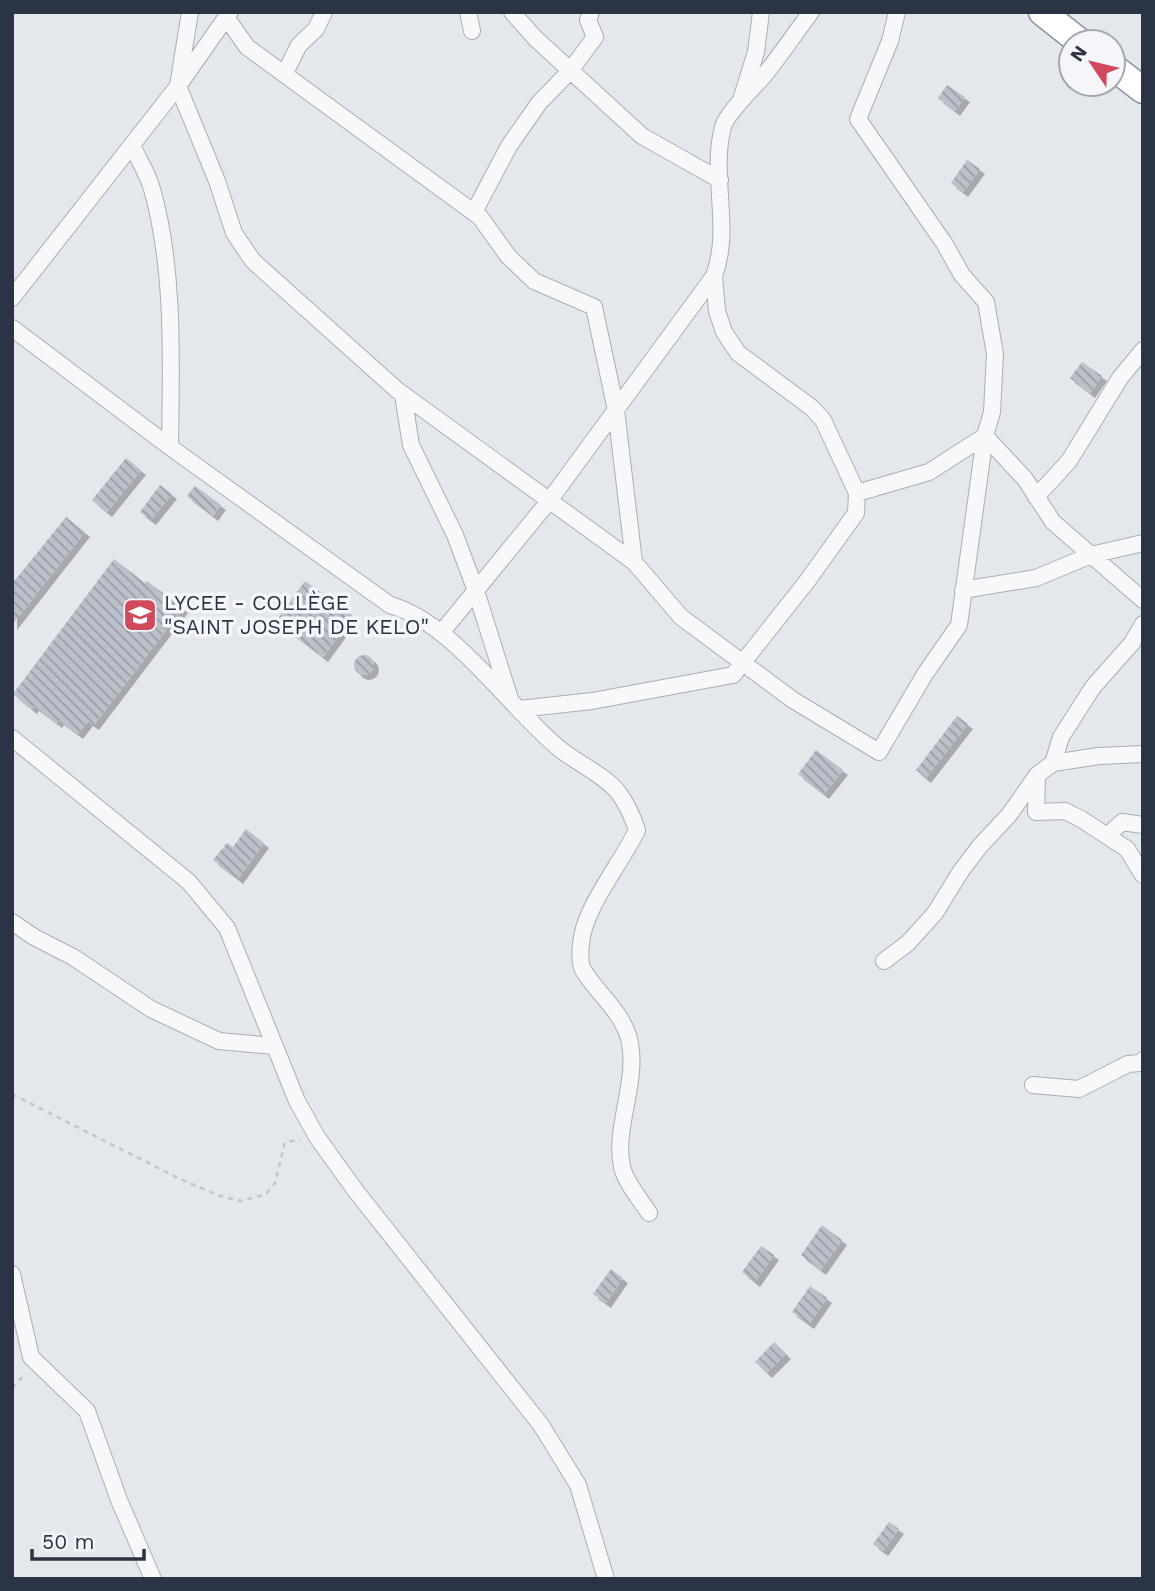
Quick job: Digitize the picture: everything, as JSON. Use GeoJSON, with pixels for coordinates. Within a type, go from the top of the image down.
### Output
{"type":"FeatureCollection","features":[{"type":"Feature","properties":{"kind":"highway"},"geometry":{"type":"LineString","coordinates":[[1042,12],[1062,28]]}},
{"type":"Feature","properties":{"kind":"highway"},"geometry":{"type":"LineString","coordinates":[[1127,78],[1143,90]]}},
{"type":"Feature","properties":{"kind":"street"},"geometry":{"type":"LineString","coordinates":[[190,12],[178,86],[217,181],[234,233],[253,261],[403,395],[634,562],[681,617],[793,700],[879,752],[925,674],[959,625],[985,436],[992,412],[995,354],[986,302],[962,275],[944,243],[858,119],[890,41],[897,12]]}},
{"type":"Feature","properties":{"kind":"street"},"geometry":{"type":"LineString","coordinates":[[285,73],[299,45],[316,29],[324,12]]}},
{"type":"Feature","properties":{"kind":"street"},"geometry":{"type":"LineString","coordinates":[[468,12],[472,31]]}},
{"type":"Feature","properties":{"kind":"street"},"geometry":{"type":"LineString","coordinates":[[512,12],[570,71],[642,136],[720,180]]}},
{"type":"Feature","properties":{"kind":"street"},"geometry":{"type":"LineString","coordinates":[[474,212],[509,146],[540,103],[570,71],[595,37],[588,20],[591,12]]}},
{"type":"Feature","properties":{"kind":"street"},"geometry":{"type":"LineString","coordinates":[[740,103],[756,52],[761,12]]}},
{"type":"Feature","properties":{"kind":"street"},"geometry":{"type":"LineString","coordinates":[[441,633],[549,500],[714,276],[720,260],[722,227],[720,155],[723,124],[765,74],[811,12]]}},
{"type":"Feature","properties":{"kind":"street"},"geometry":{"type":"LineString","coordinates":[[12,298],[178,86],[228,15],[247,47],[480,217],[508,256],[534,281],[594,307],[616,410],[634,562]]}},
{"type":"Feature","properties":{"kind":"street"},"geometry":{"type":"LineString","coordinates":[[132,145],[152,188],[164,252],[171,366],[170,447]]}},
{"type":"Feature","properties":{"kind":"street"},"geometry":{"type":"LineString","coordinates":[[514,705],[592,701],[733,675],[808,580],[856,513],[857,493],[823,420],[812,408],[738,353],[724,332],[717,311],[714,276]]}},
{"type":"Feature","properties":{"kind":"street"},"geometry":{"type":"LineString","coordinates":[[12,328],[170,447],[390,605],[407,610],[424,620],[441,633],[561,750],[616,789],[631,810],[636,830],[625,854],[586,918],[580,943],[582,968],[615,1009],[628,1037],[628,1106],[620,1144],[623,1170],[649,1213]]}},
{"type":"Feature","properties":{"kind":"street"},"geometry":{"type":"LineString","coordinates":[[1036,496],[1069,461],[1120,378],[1143,350]]}},
{"type":"Feature","properties":{"kind":"street"},"geometry":{"type":"LineString","coordinates":[[403,395],[411,445],[455,535],[477,591],[514,705]]}},
{"type":"Feature","properties":{"kind":"street"},"geometry":{"type":"LineString","coordinates":[[857,493],[929,472],[985,436]]}},
{"type":"Feature","properties":{"kind":"street"},"geometry":{"type":"LineString","coordinates":[[985,436],[1025,479],[1053,522],[1143,600]]}},
{"type":"Feature","properties":{"kind":"street"},"geometry":{"type":"LineString","coordinates":[[963,590],[1036,578],[1091,555],[1143,544]]}},
{"type":"Feature","properties":{"kind":"street"},"geometry":{"type":"LineString","coordinates":[[1053,762],[1061,737],[1093,687],[1132,643],[1143,624]]}},
{"type":"Feature","properties":{"kind":"street"},"geometry":{"type":"LineString","coordinates":[[12,737],[189,882],[227,929],[297,1101],[317,1137],[355,1190],[541,1425],[578,1485],[606,1579]]}},
{"type":"Feature","properties":{"kind":"street"},"geometry":{"type":"LineString","coordinates":[[884,961],[908,943],[935,913],[967,862],[1009,815],[1037,775],[1053,762],[1143,754]]}},
{"type":"Feature","properties":{"kind":"street"},"geometry":{"type":"LineString","coordinates":[[1037,775],[1036,812],[1065,811],[1127,849],[1143,875]]}},
{"type":"Feature","properties":{"kind":"street"},"geometry":{"type":"LineString","coordinates":[[1107,836],[1122,822],[1143,825]]}},
{"type":"Feature","properties":{"kind":"street"},"geometry":{"type":"LineString","coordinates":[[12,922],[162,1014],[219,1041],[274,1046]]}},
{"type":"Feature","properties":{"kind":"street"},"geometry":{"type":"LineString","coordinates":[[1033,1085],[1079,1089],[1128,1064],[1140,1063],[1143,1060]]}},
{"type":"Feature","properties":{"kind":"street"},"geometry":{"type":"LineString","coordinates":[[12,1274],[31,1357],[87,1411],[119,1500],[153,1579]]}},
{"type":"Feature","properties":{"kind":"path"},"geometry":{"type":"LineString","coordinates":[[12,1094],[180,1179],[220,1196],[241,1201],[266,1194],[275,1183],[285,1142],[317,1137]]}},
{"type":"Feature","properties":{"kind":"path"},"geometry":{"type":"LineString","coordinates":[[12,1388],[25,1375],[31,1357]]}},
{"type":"Feature","properties":{"kind":"building"},"geometry":{"type":"Polygon","coordinates":[[[947,85],[965,97],[955,111],[938,98],[947,85]]]}},
{"type":"Feature","properties":{"kind":"building"},"geometry":{"type":"Polygon","coordinates":[[[967,160],[980,169],[963,192],[951,183],[967,160]]]}},
{"type":"Feature","properties":{"kind":"building"},"geometry":{"type":"Polygon","coordinates":[[[1082,362],[1102,376],[1090,393],[1070,378],[1082,362]]]}},
{"type":"Feature","properties":{"kind":"building"},"geometry":{"type":"Polygon","coordinates":[[[126,458],[141,470],[107,512],[92,500],[126,458]]]}},
{"type":"Feature","properties":{"kind":"building"},"geometry":{"type":"Polygon","coordinates":[[[160,485],[172,494],[151,520],[140,512],[160,485]]]}},
{"type":"Feature","properties":{"kind":"building"},"geometry":{"type":"Polygon","coordinates":[[[195,486],[221,505],[213,516],[187,496],[195,486]]]}},
{"type":"Feature","properties":{"kind":"building"},"geometry":{"type":"Polygon","coordinates":[[[66,517],[85,532],[12,625],[12,584],[66,517]]]}},
{"type":"Feature","properties":{"kind":"building"},"geometry":{"type":"Polygon","coordinates":[[[114,559],[183,608],[94,725],[88,721],[78,734],[34,706],[32,709],[13,694],[114,559]]]}},
{"type":"Feature","properties":{"kind":"building"},"geometry":{"type":"Polygon","coordinates":[[[305,581],[353,616],[323,657],[276,621],[305,581]]]}},
{"type":"Feature","properties":{"kind":"building"},"geometry":{"type":"Polygon","coordinates":[[[364,655],[371,658],[374,665],[371,672],[364,675],[357,672],[354,665],[357,658],[364,655]]]}},
{"type":"Feature","properties":{"kind":"building"},"geometry":{"type":"Polygon","coordinates":[[[957,716],[968,724],[926,778],[916,770],[957,716]]]}},
{"type":"Feature","properties":{"kind":"building"},"geometry":{"type":"Polygon","coordinates":[[[816,750],[843,770],[824,794],[798,774],[816,750]]]}},
{"type":"Feature","properties":{"kind":"building"},"geometry":{"type":"Polygon","coordinates":[[[246,829],[264,843],[238,879],[213,860],[227,843],[233,847],[246,829]]]}},
{"type":"Feature","properties":{"kind":"building"},"geometry":{"type":"Polygon","coordinates":[[[822,1225],[842,1240],[821,1270],[801,1255],[822,1225]]]}},
{"type":"Feature","properties":{"kind":"building"},"geometry":{"type":"Polygon","coordinates":[[[761,1246],[774,1255],[755,1282],[742,1272],[761,1246]]]}},
{"type":"Feature","properties":{"kind":"building"},"geometry":{"type":"Polygon","coordinates":[[[611,1269],[623,1278],[606,1303],[593,1294],[611,1269]]]}},
{"type":"Feature","properties":{"kind":"building"},"geometry":{"type":"Polygon","coordinates":[[[810,1286],[827,1298],[809,1324],[792,1312],[810,1286]]]}},
{"type":"Feature","properties":{"kind":"building"},"geometry":{"type":"Polygon","coordinates":[[[774,1342],[786,1354],[767,1373],[755,1362],[774,1342]]]}},
{"type":"Feature","properties":{"kind":"building"},"geometry":{"type":"Polygon","coordinates":[[[889,1522],[899,1529],[883,1551],[873,1544],[889,1522]]]}},
{"type":"Feature","properties":{"kind":"place","name":"LYCEE - COLLÈGE \"SAINT JOSEPH DE KELO\""},"geometry":{"type":"Point","coordinates":[140,615]}}]}
